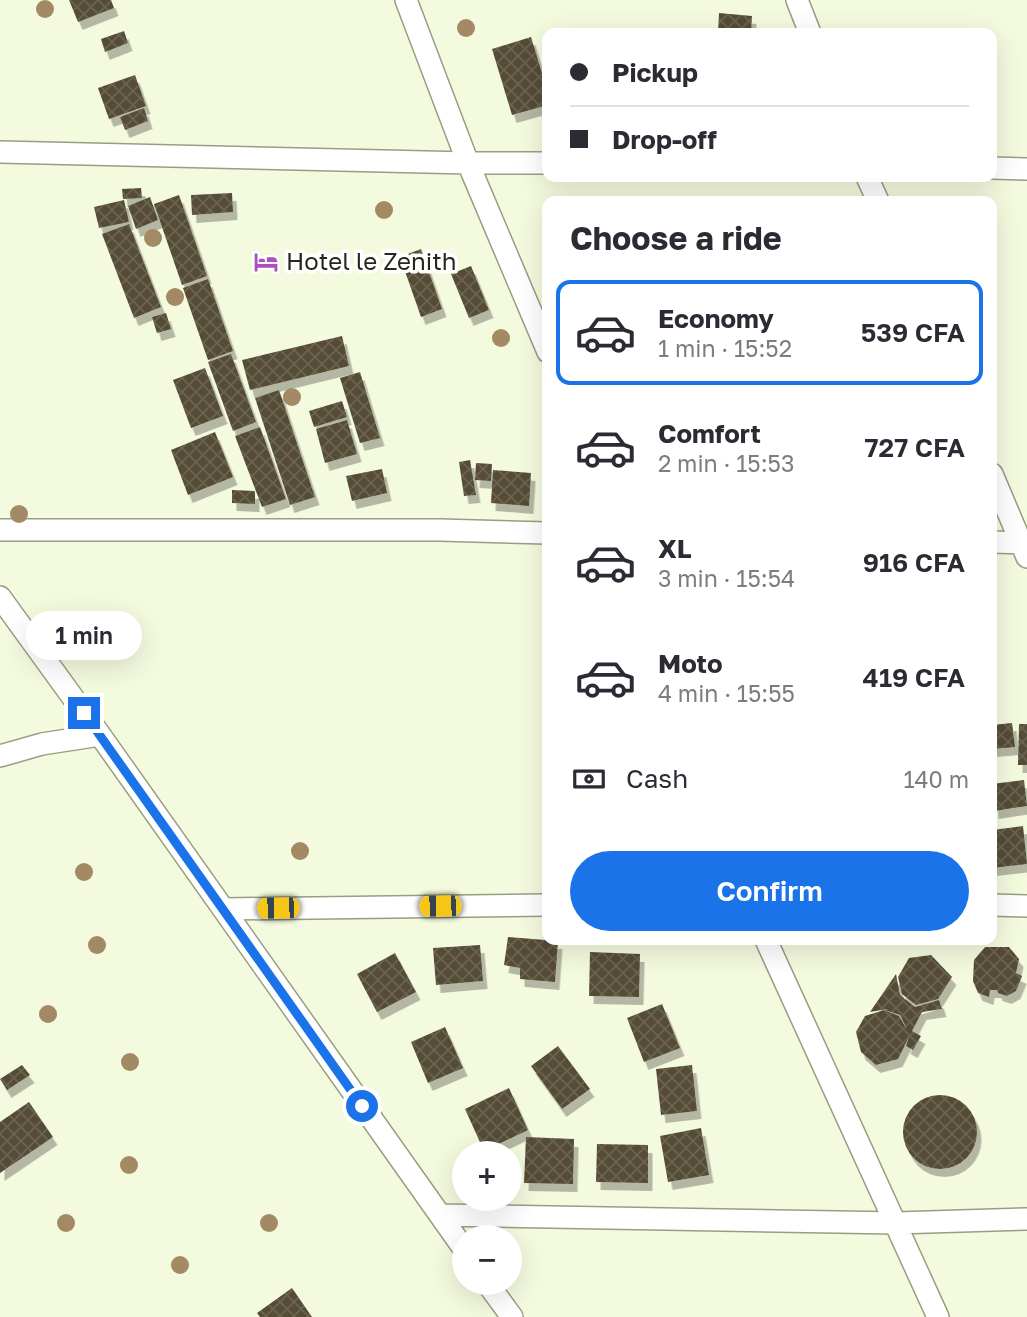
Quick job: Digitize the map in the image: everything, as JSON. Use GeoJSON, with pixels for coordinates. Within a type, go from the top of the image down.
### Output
{"type":"FeatureCollection","features":[{"type":"Feature","properties":{"kind":"street"},"geometry":{"type":"LineString","coordinates":[[406,0],[468,163],[542,338]]}},
{"type":"Feature","properties":{"kind":"street"},"geometry":{"type":"LineString","coordinates":[[797,0],[808,28]]}},
{"type":"Feature","properties":{"kind":"street"},"geometry":{"type":"LineString","coordinates":[[0,152],[542,163]]}},
{"type":"Feature","properties":{"kind":"street"},"geometry":{"type":"LineString","coordinates":[[997,168],[1027,169]]}},
{"type":"Feature","properties":{"kind":"street"},"geometry":{"type":"LineString","coordinates":[[997,485],[1025,548]]}},
{"type":"Feature","properties":{"kind":"street"},"geometry":{"type":"LineString","coordinates":[[0,530],[440,530],[542,533]]}},
{"type":"Feature","properties":{"kind":"street"},"geometry":{"type":"LineString","coordinates":[[997,543],[1025,548]]}},
{"type":"Feature","properties":{"kind":"street"},"geometry":{"type":"LineString","coordinates":[[0,597],[452,1232]]}},
{"type":"Feature","properties":{"kind":"street"},"geometry":{"type":"LineString","coordinates":[[0,756],[42,744],[100,735]]}},
{"type":"Feature","properties":{"kind":"street"},"geometry":{"type":"LineString","coordinates":[[224,909],[542,905]]}},
{"type":"Feature","properties":{"kind":"street"},"geometry":{"type":"LineString","coordinates":[[997,905],[1027,906]]}},
{"type":"Feature","properties":{"kind":"street"},"geometry":{"type":"LineString","coordinates":[[768,945],[938,1317]]}},
{"type":"Feature","properties":{"kind":"street"},"geometry":{"type":"LineString","coordinates":[[440,1215],[896,1223],[1027,1219]]}},
{"type":"Feature","properties":{"kind":"street"},"geometry":{"type":"LineString","coordinates":[[496,1295],[512,1317]]}},
{"type":"Feature","properties":{"kind":"building"},"geometry":{"type":"Polygon","coordinates":[[[69,0],[111,0],[114,8],[78,22],[69,0]]]}},
{"type":"Feature","properties":{"kind":"building"},"geometry":{"type":"Polygon","coordinates":[[[719,13],[752,16],[751,28],[718,28],[719,13]]]}},
{"type":"Feature","properties":{"kind":"building"},"geometry":{"type":"Polygon","coordinates":[[[124,31],[128,43],[105,52],[101,39],[124,31]]]}},
{"type":"Feature","properties":{"kind":"building"},"geometry":{"type":"Polygon","coordinates":[[[531,37],[542,73],[542,107],[512,115],[492,49],[531,37]]]}},
{"type":"Feature","properties":{"kind":"building"},"geometry":{"type":"Polygon","coordinates":[[[135,75],[146,106],[109,119],[98,88],[135,75]]]}},
{"type":"Feature","properties":{"kind":"building"},"geometry":{"type":"Polygon","coordinates":[[[144,108],[148,121],[125,130],[120,117],[144,108]]]}},
{"type":"Feature","properties":{"kind":"building"},"geometry":{"type":"Polygon","coordinates":[[[141,188],[142,198],[123,199],[122,189],[141,188]]]}},
{"type":"Feature","properties":{"kind":"building"},"geometry":{"type":"Polygon","coordinates":[[[232,193],[233,212],[192,215],[191,195],[232,193]]]}},
{"type":"Feature","properties":{"kind":"building"},"geometry":{"type":"Polygon","coordinates":[[[179,195],[207,276],[182,285],[154,204],[179,195]]]}},
{"type":"Feature","properties":{"kind":"building"},"geometry":{"type":"Polygon","coordinates":[[[150,197],[158,220],[136,229],[128,206],[150,197]]]}},
{"type":"Feature","properties":{"kind":"building"},"geometry":{"type":"Polygon","coordinates":[[[124,200],[129,222],[99,228],[94,207],[124,200]]]}},
{"type":"Feature","properties":{"kind":"building"},"geometry":{"type":"Polygon","coordinates":[[[129,224],[161,307],[134,318],[102,234],[129,224]]]}},
{"type":"Feature","properties":{"kind":"building"},"geometry":{"type":"Polygon","coordinates":[[[421,249],[442,309],[421,317],[400,257],[421,249]]]}},
{"type":"Feature","properties":{"kind":"building"},"geometry":{"type":"Polygon","coordinates":[[[471,266],[489,310],[469,318],[451,274],[471,266]]]}},
{"type":"Feature","properties":{"kind":"building"},"geometry":{"type":"Polygon","coordinates":[[[208,279],[233,351],[208,360],[183,288],[208,279]]]}},
{"type":"Feature","properties":{"kind":"building"},"geometry":{"type":"Polygon","coordinates":[[[166,313],[171,329],[157,333],[152,317],[166,313]]]}},
{"type":"Feature","properties":{"kind":"building"},"geometry":{"type":"Polygon","coordinates":[[[342,336],[349,366],[250,390],[242,360],[342,336]]]}},
{"type":"Feature","properties":{"kind":"building"},"geometry":{"type":"Polygon","coordinates":[[[231,354],[256,422],[233,431],[208,362],[231,354]]]}},
{"type":"Feature","properties":{"kind":"building"},"geometry":{"type":"Polygon","coordinates":[[[205,368],[223,416],[191,428],[173,380],[205,368]]]}},
{"type":"Feature","properties":{"kind":"building"},"geometry":{"type":"Polygon","coordinates":[[[360,372],[380,438],[360,443],[340,378],[360,372]]]}},
{"type":"Feature","properties":{"kind":"building"},"geometry":{"type":"Polygon","coordinates":[[[279,390],[315,497],[290,505],[255,398],[279,390]]]}},
{"type":"Feature","properties":{"kind":"building"},"geometry":{"type":"Polygon","coordinates":[[[342,401],[347,417],[314,427],[309,411],[342,401]]]}},
{"type":"Feature","properties":{"kind":"building"},"geometry":{"type":"Polygon","coordinates":[[[347,420],[357,454],[325,463],[316,429],[347,420]]]}},
{"type":"Feature","properties":{"kind":"building"},"geometry":{"type":"Polygon","coordinates":[[[260,427],[286,499],[262,507],[235,436],[260,427]]]}},
{"type":"Feature","properties":{"kind":"building"},"geometry":{"type":"Polygon","coordinates":[[[215,432],[233,477],[188,495],[171,450],[215,432]]]}},
{"type":"Feature","properties":{"kind":"building"},"geometry":{"type":"Polygon","coordinates":[[[470,460],[476,495],[464,496],[459,462],[470,460]]]}},
{"type":"Feature","properties":{"kind":"building"},"geometry":{"type":"Polygon","coordinates":[[[476,463],[492,464],[491,481],[475,480],[476,463]]]}},
{"type":"Feature","properties":{"kind":"building"},"geometry":{"type":"Polygon","coordinates":[[[382,469],[387,493],[352,501],[346,476],[382,469]]]}},
{"type":"Feature","properties":{"kind":"building"},"geometry":{"type":"Polygon","coordinates":[[[493,470],[531,473],[529,506],[491,503],[493,470]]]}},
{"type":"Feature","properties":{"kind":"building"},"geometry":{"type":"Polygon","coordinates":[[[232,490],[255,491],[255,504],[232,503],[232,490]]]}},
{"type":"Feature","properties":{"kind":"building"},"geometry":{"type":"Polygon","coordinates":[[[1012,723],[1015,747],[997,749],[997,724],[1012,723]]]}},
{"type":"Feature","properties":{"kind":"building"},"geometry":{"type":"Polygon","coordinates":[[[1019,724],[1027,724],[1027,765],[1018,765],[1019,724]]]}},
{"type":"Feature","properties":{"kind":"building"},"geometry":{"type":"Polygon","coordinates":[[[1024,780],[1027,806],[997,811],[997,783],[1024,780]]]}},
{"type":"Feature","properties":{"kind":"building"},"geometry":{"type":"Polygon","coordinates":[[[1023,826],[1027,864],[997,867],[997,829],[1023,826]]]}},
{"type":"Feature","properties":{"kind":"building"},"geometry":{"type":"Polygon","coordinates":[[[508,937],[542,940],[542,945],[558,945],[555,982],[520,979],[520,968],[504,965],[508,937]]]}},
{"type":"Feature","properties":{"kind":"building"},"geometry":{"type":"Polygon","coordinates":[[[480,945],[483,981],[436,985],[433,948],[480,945]]]}},
{"type":"Feature","properties":{"kind":"building"},"geometry":{"type":"Polygon","coordinates":[[[985,947],[1009,947],[1019,959],[1016,973],[1022,976],[1016,991],[1007,996],[997,990],[990,990],[989,997],[978,993],[973,981],[974,960],[985,947]]]}},
{"type":"Feature","properties":{"kind":"building"},"geometry":{"type":"Polygon","coordinates":[[[590,952],[640,954],[639,997],[589,996],[590,952]]]}},
{"type":"Feature","properties":{"kind":"building"},"geometry":{"type":"Polygon","coordinates":[[[395,953],[416,992],[377,1012],[357,974],[395,953]]]}},
{"type":"Feature","properties":{"kind":"building"},"geometry":{"type":"Polygon","coordinates":[[[931,955],[952,977],[938,999],[916,1005],[902,994],[898,977],[909,958],[931,955]]]}},
{"type":"Feature","properties":{"kind":"building"},"geometry":{"type":"Polygon","coordinates":[[[896,974],[900,995],[915,1007],[939,1000],[942,1009],[922,1012],[912,1031],[921,1036],[913,1050],[906,1046],[909,1037],[898,1059],[876,1065],[861,1052],[856,1032],[865,1016],[884,1010],[899,1016],[907,1029],[900,1015],[885,1010],[888,1009],[870,1012],[896,974]]]}},
{"type":"Feature","properties":{"kind":"building"},"geometry":{"type":"Polygon","coordinates":[[[662,1004],[680,1048],[644,1062],[627,1018],[662,1004]]]}},
{"type":"Feature","properties":{"kind":"building"},"geometry":{"type":"Polygon","coordinates":[[[445,1027],[463,1068],[428,1083],[411,1042],[445,1027]]]}},
{"type":"Feature","properties":{"kind":"building"},"geometry":{"type":"Polygon","coordinates":[[[558,1046],[590,1089],[562,1109],[531,1066],[558,1046]]]}},
{"type":"Feature","properties":{"kind":"building"},"geometry":{"type":"Polygon","coordinates":[[[22,1065],[30,1075],[7,1090],[0,1079],[22,1065]]]}},
{"type":"Feature","properties":{"kind":"building"},"geometry":{"type":"Polygon","coordinates":[[[692,1065],[697,1111],[661,1115],[656,1069],[692,1065]]]}},
{"type":"Feature","properties":{"kind":"building"},"geometry":{"type":"Polygon","coordinates":[[[509,1088],[528,1130],[505,1141],[479,1141],[465,1109],[509,1088]]]}},
{"type":"Feature","properties":{"kind":"building"},"geometry":{"type":"Polygon","coordinates":[[[940,1095],[961,1101],[971,1111],[977,1132],[971,1153],[961,1163],[940,1169],[919,1163],[909,1153],[903,1132],[909,1111],[919,1101],[940,1095]]]}},
{"type":"Feature","properties":{"kind":"building"},"geometry":{"type":"Polygon","coordinates":[[[29,1102],[53,1137],[0,1173],[0,1122],[29,1102]]]}},
{"type":"Feature","properties":{"kind":"building"},"geometry":{"type":"Polygon","coordinates":[[[701,1128],[709,1175],[668,1182],[660,1136],[701,1128]]]}},
{"type":"Feature","properties":{"kind":"building"},"geometry":{"type":"Polygon","coordinates":[[[526,1137],[574,1139],[573,1184],[524,1183],[526,1137]]]}},
{"type":"Feature","properties":{"kind":"building"},"geometry":{"type":"Polygon","coordinates":[[[597,1144],[648,1145],[648,1183],[596,1182],[597,1144]]]}},
{"type":"Feature","properties":{"kind":"building"},"geometry":{"type":"Polygon","coordinates":[[[292,1288],[312,1317],[260,1317],[257,1313],[292,1288]]]}},
{"type":"Feature","properties":{"kind":"place","name":"Hotel le Zenith"},"geometry":{"type":"Point","coordinates":[266,262]}},
{"type":"Feature","properties":{"kind":"route"},"geometry":{"type":"LineString","coordinates":[[84,713],[362,1106]]}}]}
